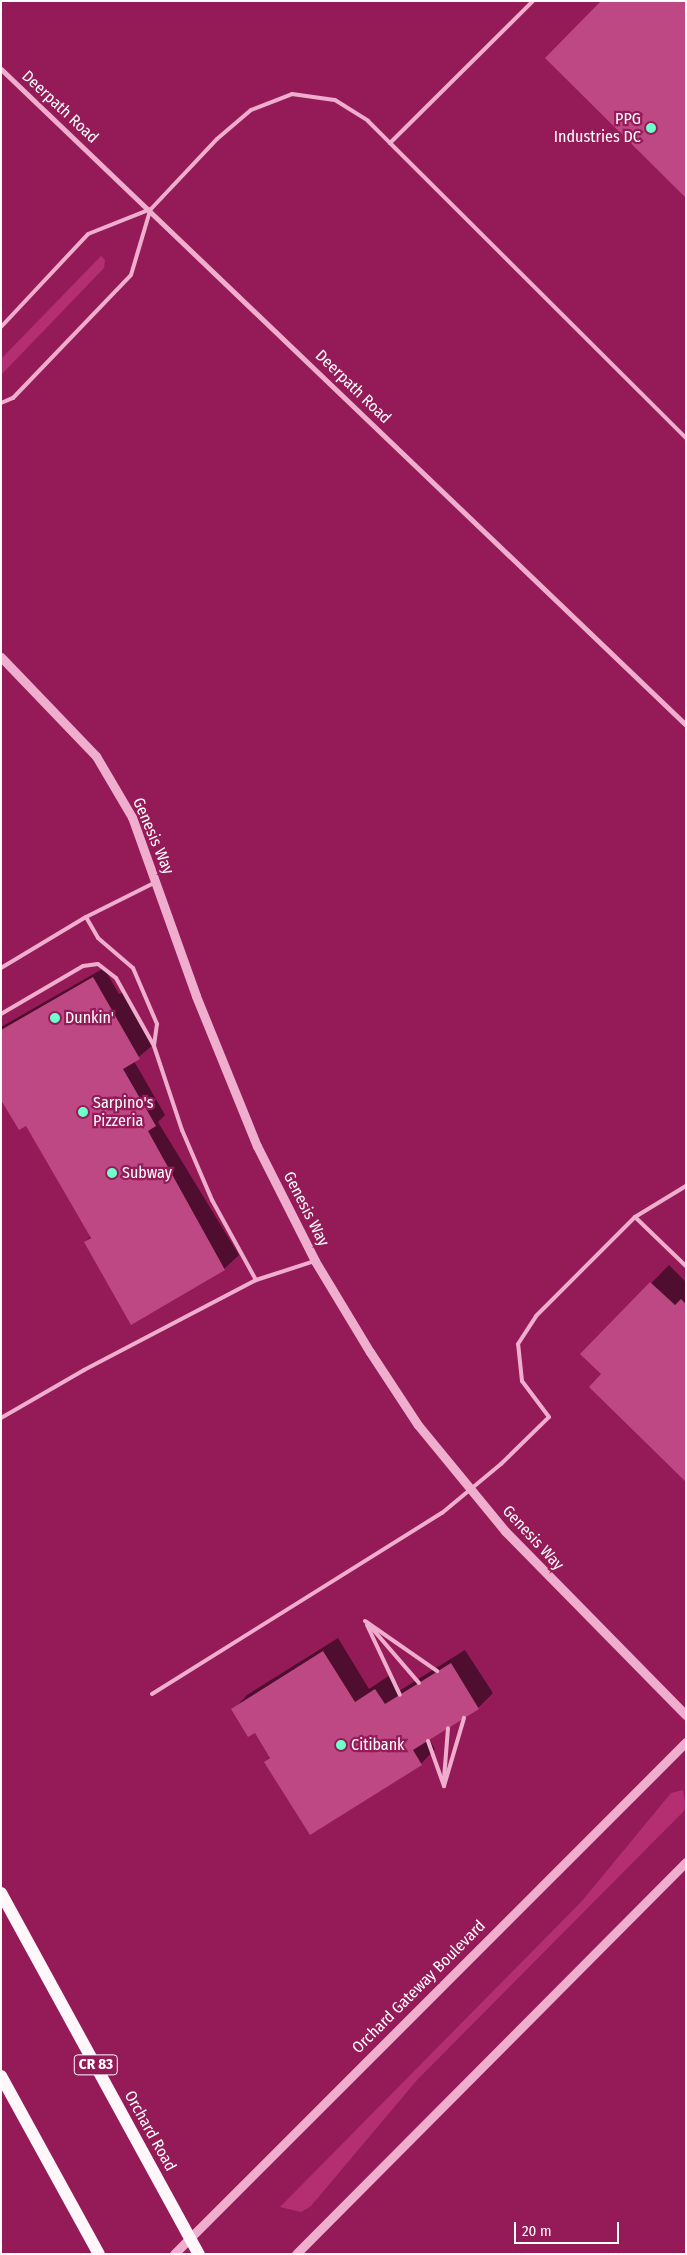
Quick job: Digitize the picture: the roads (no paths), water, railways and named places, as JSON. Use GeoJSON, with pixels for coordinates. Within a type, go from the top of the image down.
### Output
{"type":"FeatureCollection","features":[{"type":"Feature","properties":{"kind":"main road","name":"Orchard Road"},"geometry":{"type":"LineString","coordinates":[[1,1893],[199,2254]]}},
{"type":"Feature","properties":{"kind":"main road"},"geometry":{"type":"LineString","coordinates":[[1,2076],[99,2254]]}},
{"type":"Feature","properties":{"kind":"street","name":"Deerpath Road"},"geometry":{"type":"LineString","coordinates":[[1,69],[151,209],[686,726]]}},
{"type":"Feature","properties":{"kind":"street","name":"Genesis Way"},"geometry":{"type":"LineString","coordinates":[[1,657],[96,756],[132,817],[196,996],[258,1146],[315,1261],[418,1425],[469,1490],[505,1531],[686,1715]]}},
{"type":"Feature","properties":{"kind":"street","name":"Orchard Gateway Boulevard"},"geometry":{"type":"LineString","coordinates":[[174,2254],[686,1742]]}},
{"type":"Feature","properties":{"kind":"street"},"geometry":{"type":"LineString","coordinates":[[296,2254],[686,1862]]}},
{"type":"Feature","properties":{"kind":"lane"},"geometry":{"type":"LineString","coordinates":[[390,143],[533,1]]}},
{"type":"Feature","properties":{"kind":"lane"},"geometry":{"type":"LineString","coordinates":[[1,327],[88,234],[151,209],[217,139],[251,110],[292,94],[335,100],[368,121],[686,438]]}},
{"type":"Feature","properties":{"kind":"lane"},"geometry":{"type":"LineString","coordinates":[[1,402],[13,398],[131,275],[151,209]]}},
{"type":"Feature","properties":{"kind":"lane"},"geometry":{"type":"LineString","coordinates":[[1,968],[86,917],[156,883]]}},
{"type":"Feature","properties":{"kind":"lane"},"geometry":{"type":"LineString","coordinates":[[86,917],[98,938],[133,968],[157,1024],[154,1046]]}},
{"type":"Feature","properties":{"kind":"lane"},"geometry":{"type":"LineString","coordinates":[[1,1014],[83,966],[98,964],[116,978],[154,1046],[186,1139],[212,1200],[256,1280]]}},
{"type":"Feature","properties":{"kind":"lane"},"geometry":{"type":"LineString","coordinates":[[152,1694],[442,1513],[501,1464],[549,1417],[522,1381],[518,1344],[536,1316],[635,1217],[686,1186]]}},
{"type":"Feature","properties":{"kind":"lane"},"geometry":{"type":"LineString","coordinates":[[635,1217],[686,1266]]}},
{"type":"Feature","properties":{"kind":"lane"},"geometry":{"type":"LineString","coordinates":[[1,1418],[84,1370],[256,1280],[315,1261]]}},
{"type":"Feature","properties":{"kind":"lane"},"geometry":{"type":"LineString","coordinates":[[365,1621],[437,1671]]}},
{"type":"Feature","properties":{"kind":"lane"},"geometry":{"type":"LineString","coordinates":[[365,1621],[419,1683]]}},
{"type":"Feature","properties":{"kind":"lane"},"geometry":{"type":"LineString","coordinates":[[365,1621],[400,1695]]}},
{"type":"Feature","properties":{"kind":"lane"},"geometry":{"type":"LineString","coordinates":[[444,1786],[464,1718]]}},
{"type":"Feature","properties":{"kind":"lane"},"geometry":{"type":"LineString","coordinates":[[444,1786],[448,1728]]}},
{"type":"Feature","properties":{"kind":"lane"},"geometry":{"type":"LineString","coordinates":[[428,1741],[444,1786]]}},
{"type":"Feature","properties":{"kind":"place","name":"PPG Industries DC"},"geometry":{"type":"Point","coordinates":[651,128]}},
{"type":"Feature","properties":{"kind":"place","name":"Dunkin'"},"geometry":{"type":"Point","coordinates":[55,1018]}},
{"type":"Feature","properties":{"kind":"place","name":"Sarpino's Pizzeria"},"geometry":{"type":"Point","coordinates":[83,1112]}},
{"type":"Feature","properties":{"kind":"place","name":"Subway"},"geometry":{"type":"Point","coordinates":[112,1173]}},
{"type":"Feature","properties":{"kind":"place","name":"Citibank"},"geometry":{"type":"Point","coordinates":[341,1745]}}]}
